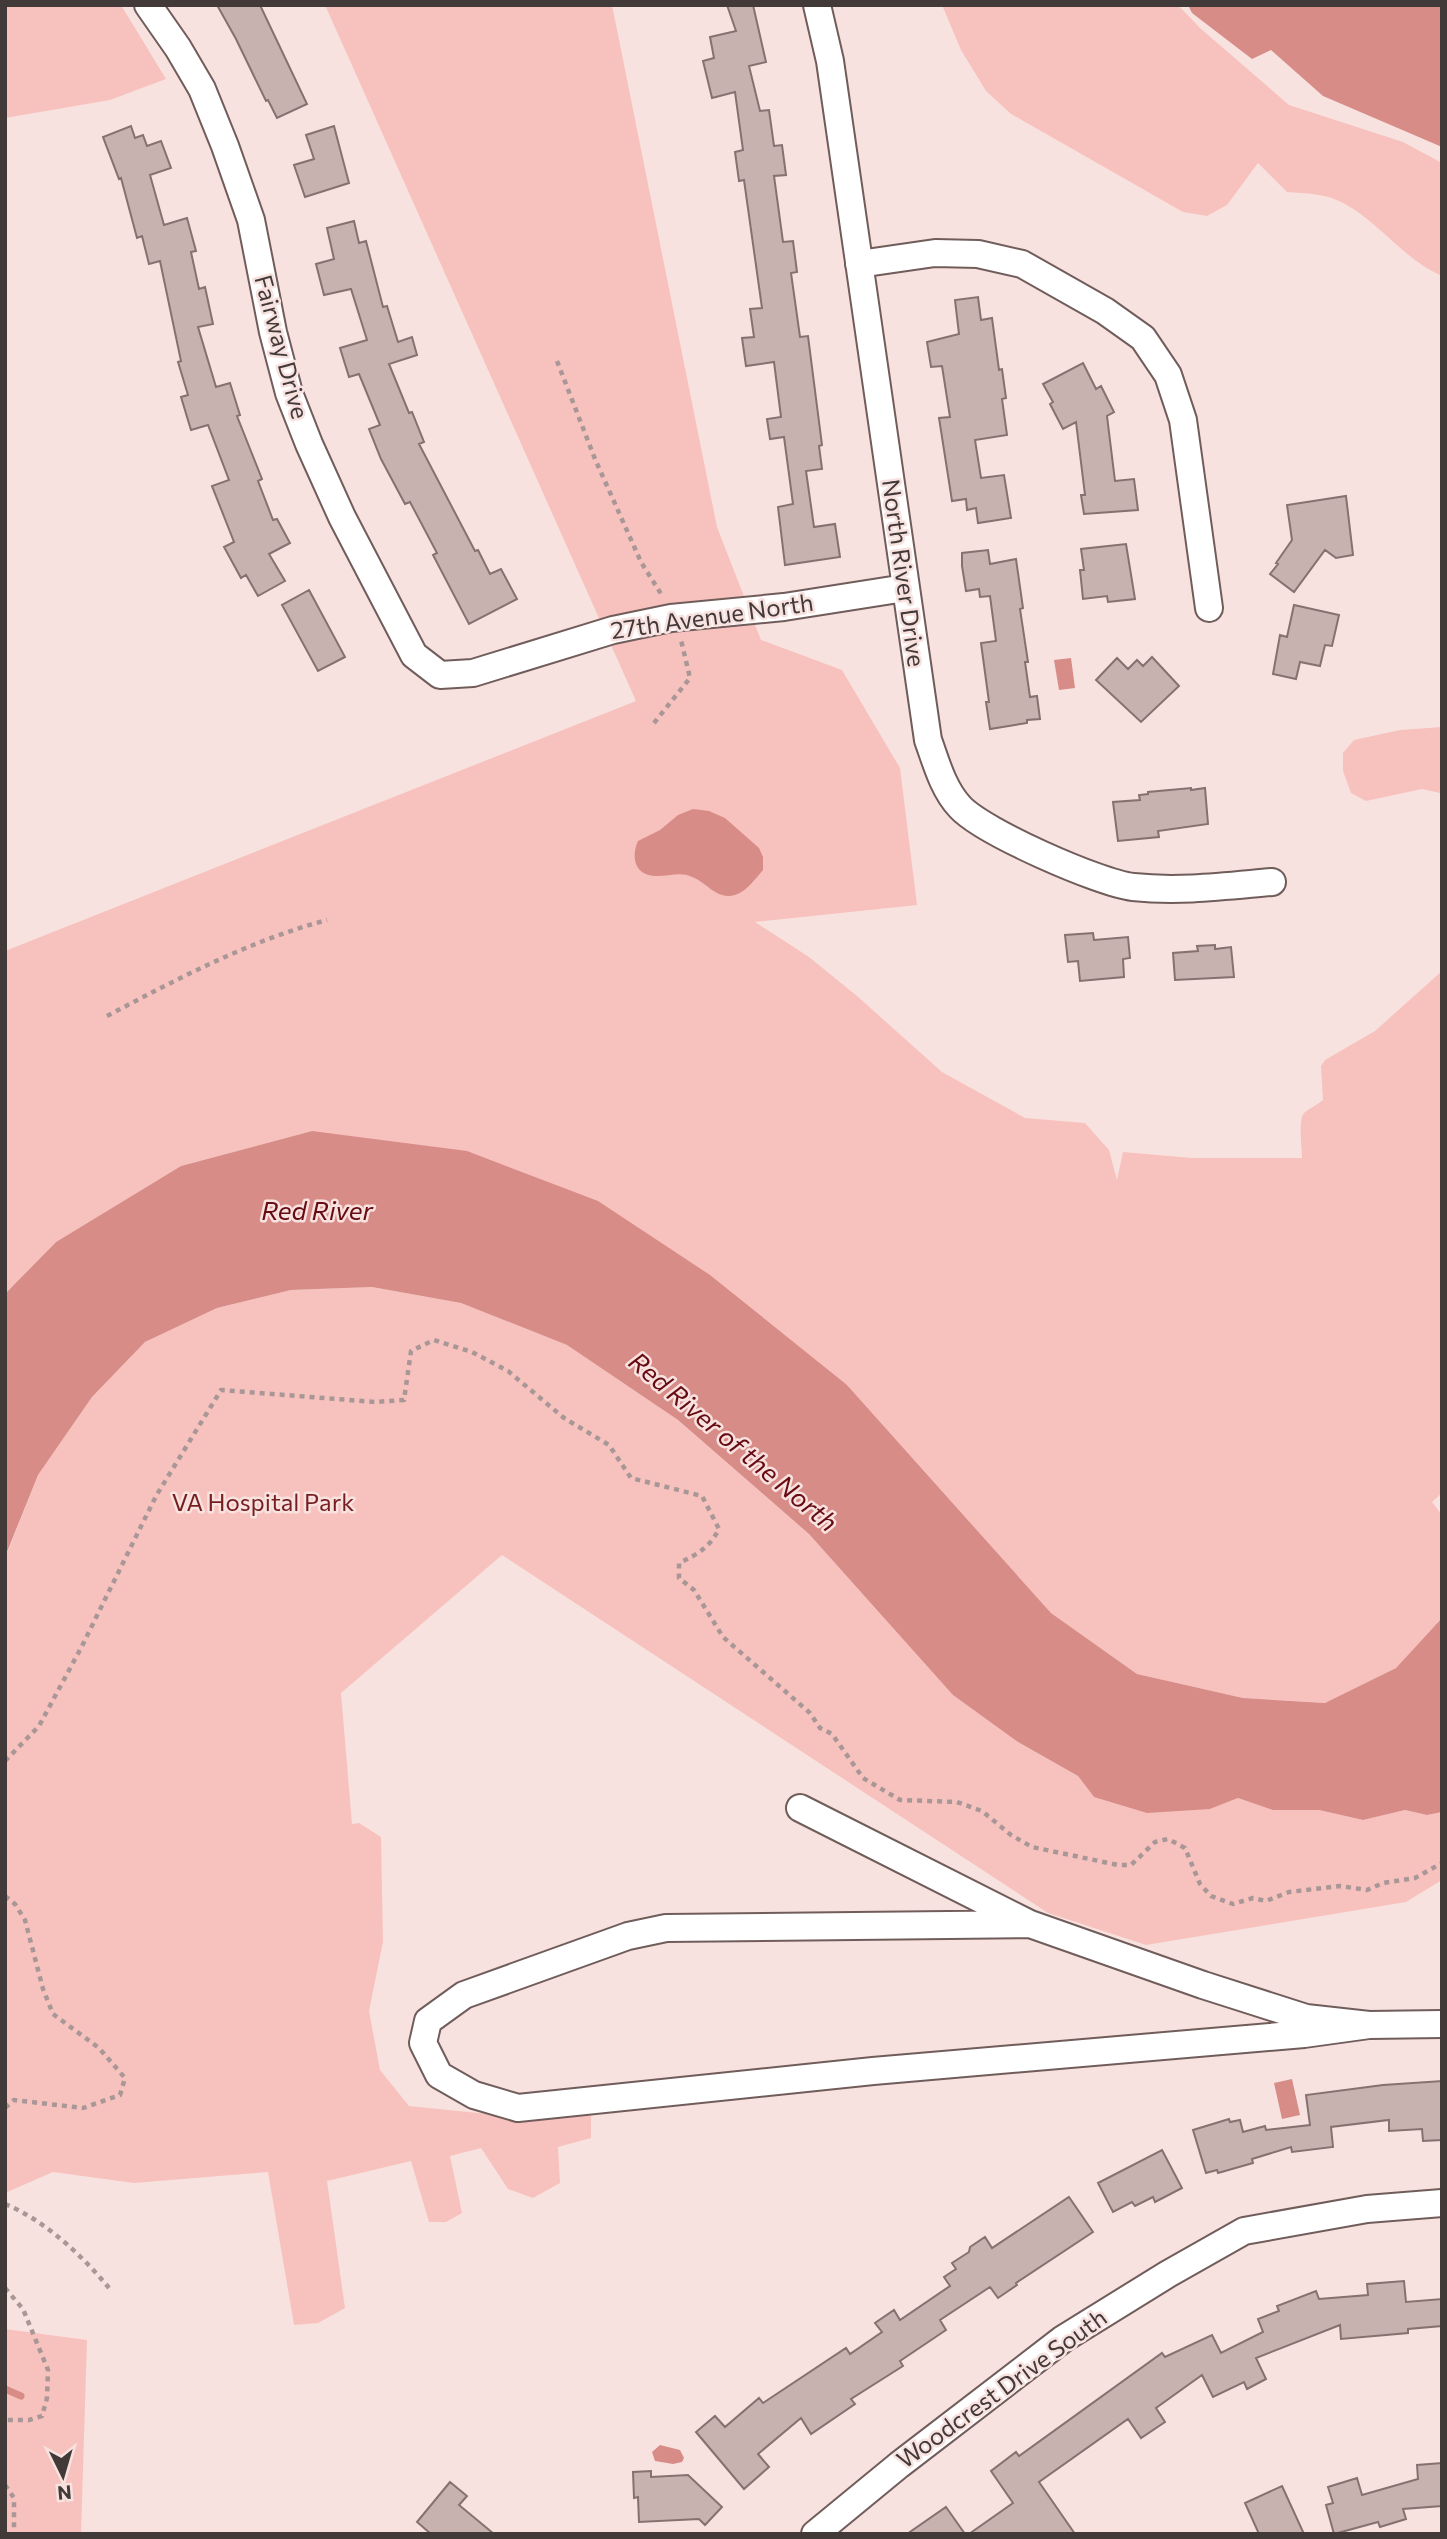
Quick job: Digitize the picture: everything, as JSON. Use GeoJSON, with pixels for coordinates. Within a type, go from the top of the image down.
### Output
{"type":"FeatureCollection","features":[{"type":"Feature","properties":{"kind":"street","name":"Fairway Drive"},"geometry":{"type":"LineString","coordinates":[[148,5],[202,89],[225,146],[251,220],[273,332],[289,393],[309,444],[342,517],[414,656],[440,676]]}},
{"type":"Feature","properties":{"kind":"street","name":"North River Drive"},"geometry":{"type":"LineString","coordinates":[[817,5],[830,61],[928,740],[939,774],[960,806],[990,830],[1091,875],[1131,887],[1180,889],[1272,882]]}},
{"type":"Feature","properties":{"kind":"street"},"geometry":{"type":"LineString","coordinates":[[859,264],[934,253],[978,254],[1022,264],[1105,311],[1143,338],[1168,375],[1183,420],[1209,608]]}},
{"type":"Feature","properties":{"kind":"street","name":"27th Avenue North"},"geometry":{"type":"LineString","coordinates":[[440,676],[473,673],[613,630],[673,618],[784,607],[905,588]]}},
{"type":"Feature","properties":{"kind":"street"},"geometry":{"type":"LineString","coordinates":[[800,1808],[1030,1924],[1203,1985],[1306,2018],[1369,2025],[1442,2024]]}},
{"type":"Feature","properties":{"kind":"street"},"geometry":{"type":"LineString","coordinates":[[1030,1924],[666,1928],[628,1936],[464,1995],[428,2021],[423,2043],[439,2075],[474,2095],[518,2108],[873,2071],[1304,2035],[1369,2025]]}},
{"type":"Feature","properties":{"kind":"street","name":"Woodcrest Drive South"},"geometry":{"type":"LineString","coordinates":[[814,2534],[1063,2339],[1244,2231],[1367,2209],[1442,2203]]}},
{"type":"Feature","properties":{"kind":"path"},"geometry":{"type":"LineString","coordinates":[[557,361],[595,459],[641,562],[670,607],[685,652],[690,678],[654,723]]}},
{"type":"Feature","properties":{"kind":"path"},"geometry":{"type":"LineString","coordinates":[[107,1016],[247,945],[290,929],[327,920]]}},
{"type":"Feature","properties":{"kind":"path"},"geometry":{"type":"LineString","coordinates":[[5,1761],[39,1726],[156,1496],[221,1390],[375,1402],[404,1400],[411,1351],[435,1340],[472,1352],[508,1371],[564,1418],[609,1445],[631,1478],[702,1496],[719,1529],[711,1544],[679,1563],[679,1578],[694,1590],[723,1637],[810,1713],[820,1728],[832,1734],[863,1778],[900,1800],[957,1802],[982,1811],[1011,1835],[1032,1847],[1118,1865],[1131,1865],[1155,1842],[1168,1839],[1185,1848],[1200,1884],[1211,1896],[1233,1903],[1253,1898],[1266,1901],[1289,1892],[1340,1886],[1367,1890],[1383,1883],[1415,1878],[1442,1863]]}},
{"type":"Feature","properties":{"kind":"path"},"geometry":{"type":"LineString","coordinates":[[5,1896],[15,1904],[25,1920],[53,2014],[99,2048],[125,2078],[120,2095],[83,2108],[13,2100],[5,2108]]}},
{"type":"Feature","properties":{"kind":"path"},"geometry":{"type":"LineString","coordinates":[[5,2204],[26,2212],[53,2233],[94,2269],[109,2288]]}},
{"type":"Feature","properties":{"kind":"path"},"geometry":{"type":"LineString","coordinates":[[5,2287],[23,2309],[48,2370],[47,2398],[42,2416],[29,2420],[5,2420]]}},
{"type":"Feature","properties":{"kind":"path"},"geometry":{"type":"LineString","coordinates":[[5,2485],[14,2498],[14,2534]]}},
{"type":"Feature","properties":{"kind":"green space"},"geometry":{"type":"Polygon","coordinates":[[[5,5],[121,5],[166,79],[110,100],[5,118],[5,5]]]}},
{"type":"Feature","properties":{"kind":"green space"},"geometry":{"type":"Polygon","coordinates":[[[325,5],[612,5],[717,527],[761,640],[842,670],[900,768],[917,905],[755,922],[809,957],[942,1072],[1025,1118],[1085,1123],[1109,1150],[1117,1180],[1123,1152],[1192,1158],[1302,1158],[1302,1116],[1323,1100],[1321,1066],[1325,1060],[1375,1031],[1442,971],[1442,1493],[1432,1502],[1442,1515],[1442,1618],[1396,1668],[1326,1703],[1243,1698],[1137,1674],[1051,1613],[847,1385],[312,1131],[181,1166],[56,1242],[5,1294],[5,951],[636,701],[325,5]]]}},
{"type":"Feature","properties":{"kind":"green space"},"geometry":{"type":"Polygon","coordinates":[[[942,5],[1178,5],[1200,28],[1289,105],[1403,142],[1442,163],[1442,276],[1415,260],[1370,221],[1345,204],[1324,196],[1287,192],[1258,163],[1227,205],[1207,216],[1183,212],[1011,114],[986,91],[961,50],[942,5]]]}},
{"type":"Feature","properties":{"kind":"green space"},"geometry":{"type":"Polygon","coordinates":[[[1442,727],[1442,797],[1440,793],[1422,789],[1366,801],[1351,793],[1343,771],[1343,753],[1354,740],[1400,730],[1442,727]]]}},
{"type":"Feature","properties":{"kind":"green space","name":"VA Hospital Park"},"geometry":{"type":"Polygon","coordinates":[[[372,1287],[461,1303],[567,1345],[678,1420],[809,1534],[900,1635],[1018,1742],[1078,1776],[1094,1797],[1210,1809],[1238,1798],[1273,1810],[1319,1810],[1363,1820],[1405,1810],[1427,1815],[1442,1812],[1442,1880],[1406,1902],[1146,1945],[1048,1913],[502,1555],[341,1693],[352,1824],[359,1823],[381,1837],[383,1942],[369,2011],[380,2070],[409,2106],[542,2116],[591,2110],[591,2138],[558,2147],[560,2183],[533,2198],[508,2189],[481,2148],[450,2156],[462,2213],[446,2222],[429,2222],[411,2161],[327,2181],[345,2308],[318,2323],[294,2325],[268,2172],[134,2183],[53,2172],[5,2193],[6,1556],[38,1475],[92,1397],[145,1342],[217,1308],[291,1290],[372,1287]]]}},
{"type":"Feature","properties":{"kind":"green space"},"geometry":{"type":"Polygon","coordinates":[[[5,2329],[87,2340],[81,2534],[5,2534],[5,2329]]]}},
{"type":"Feature","properties":{"kind":"water"},"geometry":{"type":"Polygon","coordinates":[[[1188,5],[1442,5],[1442,147],[1323,96],[1271,50],[1252,59],[1192,13],[1188,5]]]}},
{"type":"Feature","properties":{"kind":"water"},"geometry":{"type":"Polygon","coordinates":[[[1071,658],[1075,688],[1059,690],[1054,660],[1071,658]]]}},
{"type":"Feature","properties":{"kind":"water"},"geometry":{"type":"Polygon","coordinates":[[[693,809],[709,811],[725,818],[759,848],[763,857],[763,870],[739,893],[723,895],[687,875],[648,875],[636,864],[638,841],[660,830],[678,815],[693,809]]]}},
{"type":"Feature","properties":{"kind":"water","name":"Red River"},"geometry":{"type":"Polygon","coordinates":[[[312,1131],[467,1151],[598,1201],[710,1275],[847,1385],[1051,1613],[1137,1674],[1243,1698],[1325,1703],[1396,1668],[1442,1618],[1442,1812],[1427,1815],[1405,1810],[1363,1820],[1319,1810],[1273,1810],[1238,1798],[1210,1809],[1147,1813],[1094,1797],[1078,1776],[1018,1742],[953,1695],[809,1534],[678,1420],[567,1345],[461,1303],[372,1287],[291,1290],[217,1308],[145,1342],[92,1397],[38,1475],[5,1557],[5,1294],[56,1242],[181,1166],[312,1131]]]}},
{"type":"Feature","properties":{"kind":"water"},"geometry":{"type":"Polygon","coordinates":[[[1292,2079],[1300,2115],[1282,2119],[1274,2083],[1292,2079]]]}},
{"type":"Feature","properties":{"kind":"water"},"geometry":{"type":"Polygon","coordinates":[[[660,2445],[680,2450],[684,2458],[682,2462],[673,2464],[655,2461],[652,2452],[660,2445]]]}},
{"type":"Feature","properties":{"kind":"building"},"geometry":{"type":"Polygon","coordinates":[[[217,5],[260,5],[307,104],[277,118],[217,5]]]}},
{"type":"Feature","properties":{"kind":"building"},"geometry":{"type":"Polygon","coordinates":[[[727,5],[753,5],[766,62],[749,66],[760,111],[769,110],[774,146],[782,145],[786,175],[774,176],[783,242],[793,241],[797,272],[791,273],[800,337],[808,336],[822,445],[819,446],[822,469],[806,471],[814,527],[835,524],[840,557],[785,565],[778,507],[793,504],[784,437],[770,439],[767,419],[781,417],[774,362],[746,366],[742,338],[754,337],[750,309],[762,308],[744,180],[739,181],[735,152],[743,150],[735,92],[712,98],[703,61],[714,58],[710,37],[736,31],[727,5]]]}},
{"type":"Feature","properties":{"kind":"building"},"geometry":{"type":"Polygon","coordinates":[[[131,126],[135,138],[143,135],[147,146],[161,141],[171,168],[150,175],[164,225],[187,218],[196,251],[191,252],[199,289],[205,287],[213,324],[198,327],[216,387],[230,383],[240,415],[237,416],[262,479],[258,481],[273,520],[277,519],[290,543],[269,554],[285,581],[258,596],[246,575],[241,578],[224,547],[234,542],[212,486],[229,480],[208,425],[191,430],[181,397],[188,395],[178,362],[181,361],[160,261],[149,264],[142,236],[137,238],[121,178],[119,179],[103,137],[131,126]]]}},
{"type":"Feature","properties":{"kind":"building"},"geometry":{"type":"Polygon","coordinates":[[[334,126],[349,183],[305,197],[294,165],[314,159],[306,135],[334,126]]]}},
{"type":"Feature","properties":{"kind":"building"},"geometry":{"type":"Polygon","coordinates":[[[354,221],[359,243],[366,241],[383,307],[387,306],[398,342],[412,337],[417,355],[389,364],[424,442],[419,444],[475,551],[478,550],[490,574],[501,569],[517,599],[469,624],[433,555],[437,553],[410,502],[405,504],[381,459],[369,429],[380,425],[359,374],[349,377],[340,348],[367,340],[351,289],[324,295],[316,264],[334,259],[327,228],[354,221]]]}},
{"type":"Feature","properties":{"kind":"building"},"geometry":{"type":"Polygon","coordinates":[[[978,297],[981,320],[992,318],[1006,398],[1002,399],[1007,435],[975,440],[981,478],[1004,475],[1011,518],[978,523],[976,508],[967,510],[966,499],[952,501],[939,418],[950,417],[942,366],[931,367],[927,342],[959,334],[955,300],[978,297]]]}},
{"type":"Feature","properties":{"kind":"building"},"geometry":{"type":"Polygon","coordinates":[[[1083,363],[1096,389],[1101,386],[1114,412],[1107,416],[1115,481],[1134,479],[1138,510],[1084,514],[1081,495],[1085,495],[1076,422],[1063,429],[1043,384],[1083,363]]]}},
{"type":"Feature","properties":{"kind":"building"},"geometry":{"type":"Polygon","coordinates":[[[1346,496],[1353,555],[1336,558],[1325,550],[1294,592],[1270,574],[1292,540],[1287,505],[1346,496]]]}},
{"type":"Feature","properties":{"kind":"building"},"geometry":{"type":"Polygon","coordinates":[[[1126,544],[1135,599],[1108,602],[1107,596],[1083,599],[1080,570],[1084,570],[1081,549],[1126,544]]]}},
{"type":"Feature","properties":{"kind":"building"},"geometry":{"type":"Polygon","coordinates":[[[988,550],[990,564],[1016,559],[1030,697],[1037,696],[1040,719],[990,729],[981,643],[996,641],[990,596],[980,597],[979,589],[966,591],[962,566],[962,553],[988,550]]]}},
{"type":"Feature","properties":{"kind":"building"},"geometry":{"type":"Polygon","coordinates":[[[309,590],[345,657],[318,671],[282,605],[309,590]]]}},
{"type":"Feature","properties":{"kind":"building"},"geometry":{"type":"Polygon","coordinates":[[[1294,605],[1339,615],[1332,646],[1325,645],[1320,666],[1300,662],[1296,679],[1273,674],[1280,635],[1287,637],[1294,605]]]}},
{"type":"Feature","properties":{"kind":"building"},"geometry":{"type":"Polygon","coordinates":[[[1152,657],[1179,686],[1141,722],[1096,680],[1117,658],[1128,669],[1137,660],[1143,666],[1152,657]]]}},
{"type":"Feature","properties":{"kind":"building"},"geometry":{"type":"Polygon","coordinates":[[[1205,788],[1208,824],[1158,831],[1159,837],[1118,841],[1113,802],[1140,800],[1139,795],[1148,792],[1205,788]]]}},
{"type":"Feature","properties":{"kind":"building"},"geometry":{"type":"Polygon","coordinates":[[[1093,933],[1094,940],[1128,937],[1130,958],[1123,959],[1124,977],[1080,981],[1078,961],[1068,962],[1065,935],[1093,933]]]}},
{"type":"Feature","properties":{"kind":"building"},"geometry":{"type":"Polygon","coordinates":[[[1215,945],[1215,949],[1231,947],[1234,977],[1175,980],[1173,953],[1198,951],[1197,946],[1215,945]]]}},
{"type":"Feature","properties":{"kind":"building"},"geometry":{"type":"Polygon","coordinates":[[[1442,2081],[1442,2140],[1423,2141],[1422,2129],[1389,2131],[1389,2120],[1331,2127],[1333,2147],[1292,2152],[1291,2147],[1252,2159],[1253,2163],[1218,2173],[1217,2170],[1206,2173],[1193,2130],[1229,2119],[1230,2122],[1240,2120],[1243,2132],[1265,2126],[1266,2130],[1310,2125],[1306,2095],[1442,2081]]]}},
{"type":"Feature","properties":{"kind":"building"},"geometry":{"type":"Polygon","coordinates":[[[1162,2150],[1182,2188],[1155,2202],[1153,2197],[1135,2206],[1132,2202],[1113,2212],[1098,2183],[1162,2150]]]}},
{"type":"Feature","properties":{"kind":"building"},"geometry":{"type":"Polygon","coordinates":[[[1069,2197],[1093,2232],[998,2298],[990,2287],[940,2320],[946,2330],[900,2361],[903,2366],[851,2399],[855,2404],[811,2434],[801,2418],[758,2454],[769,2467],[744,2489],[696,2432],[715,2416],[725,2427],[759,2398],[763,2403],[846,2348],[850,2354],[882,2332],[875,2323],[894,2310],[900,2320],[950,2286],[944,2277],[956,2269],[952,2263],[969,2252],[970,2247],[985,2237],[992,2248],[1069,2197]]]}},
{"type":"Feature","properties":{"kind":"building"},"geometry":{"type":"Polygon","coordinates":[[[1404,2281],[1406,2302],[1442,2299],[1442,2326],[1408,2329],[1408,2333],[1341,2339],[1340,2325],[1256,2358],[1266,2379],[1247,2389],[1244,2382],[1213,2397],[1202,2375],[1156,2408],[1165,2422],[1141,2438],[1128,2419],[1039,2482],[1075,2534],[969,2534],[1013,2503],[991,2471],[1016,2452],[1019,2456],[1162,2353],[1165,2357],[1212,2335],[1221,2353],[1263,2332],[1258,2319],[1279,2311],[1277,2306],[1316,2291],[1319,2299],[1368,2295],[1367,2284],[1404,2281]]]}},
{"type":"Feature","properties":{"kind":"building"},"geometry":{"type":"Polygon","coordinates":[[[1442,2463],[1442,2506],[1403,2509],[1406,2519],[1380,2527],[1378,2522],[1334,2534],[1326,2505],[1333,2503],[1328,2487],[1357,2478],[1362,2495],[1418,2479],[1417,2465],[1442,2463]]]}},
{"type":"Feature","properties":{"kind":"building"},"geometry":{"type":"Polygon","coordinates":[[[651,2471],[651,2477],[688,2475],[722,2507],[705,2525],[699,2519],[639,2522],[638,2497],[634,2498],[633,2472],[651,2471]]]}},
{"type":"Feature","properties":{"kind":"building"},"geometry":{"type":"Polygon","coordinates":[[[450,2482],[467,2496],[459,2505],[494,2534],[431,2534],[417,2522],[450,2482]]]}},
{"type":"Feature","properties":{"kind":"building"},"geometry":{"type":"Polygon","coordinates":[[[1282,2486],[1304,2534],[1259,2534],[1245,2503],[1282,2486]]]}},
{"type":"Feature","properties":{"kind":"building"},"geometry":{"type":"Polygon","coordinates":[[[946,2507],[965,2534],[907,2534],[946,2507]]]}},
{"type":"Feature","properties":{"kind":"waterway"},"geometry":{"type":"LineString","coordinates":[[5,2389],[21,2396]]}},
{"type":"Feature","properties":{"kind":"water label","name":"Red River of the North"},"geometry":{"type":"Point","coordinates":[733,1442]}}]}
